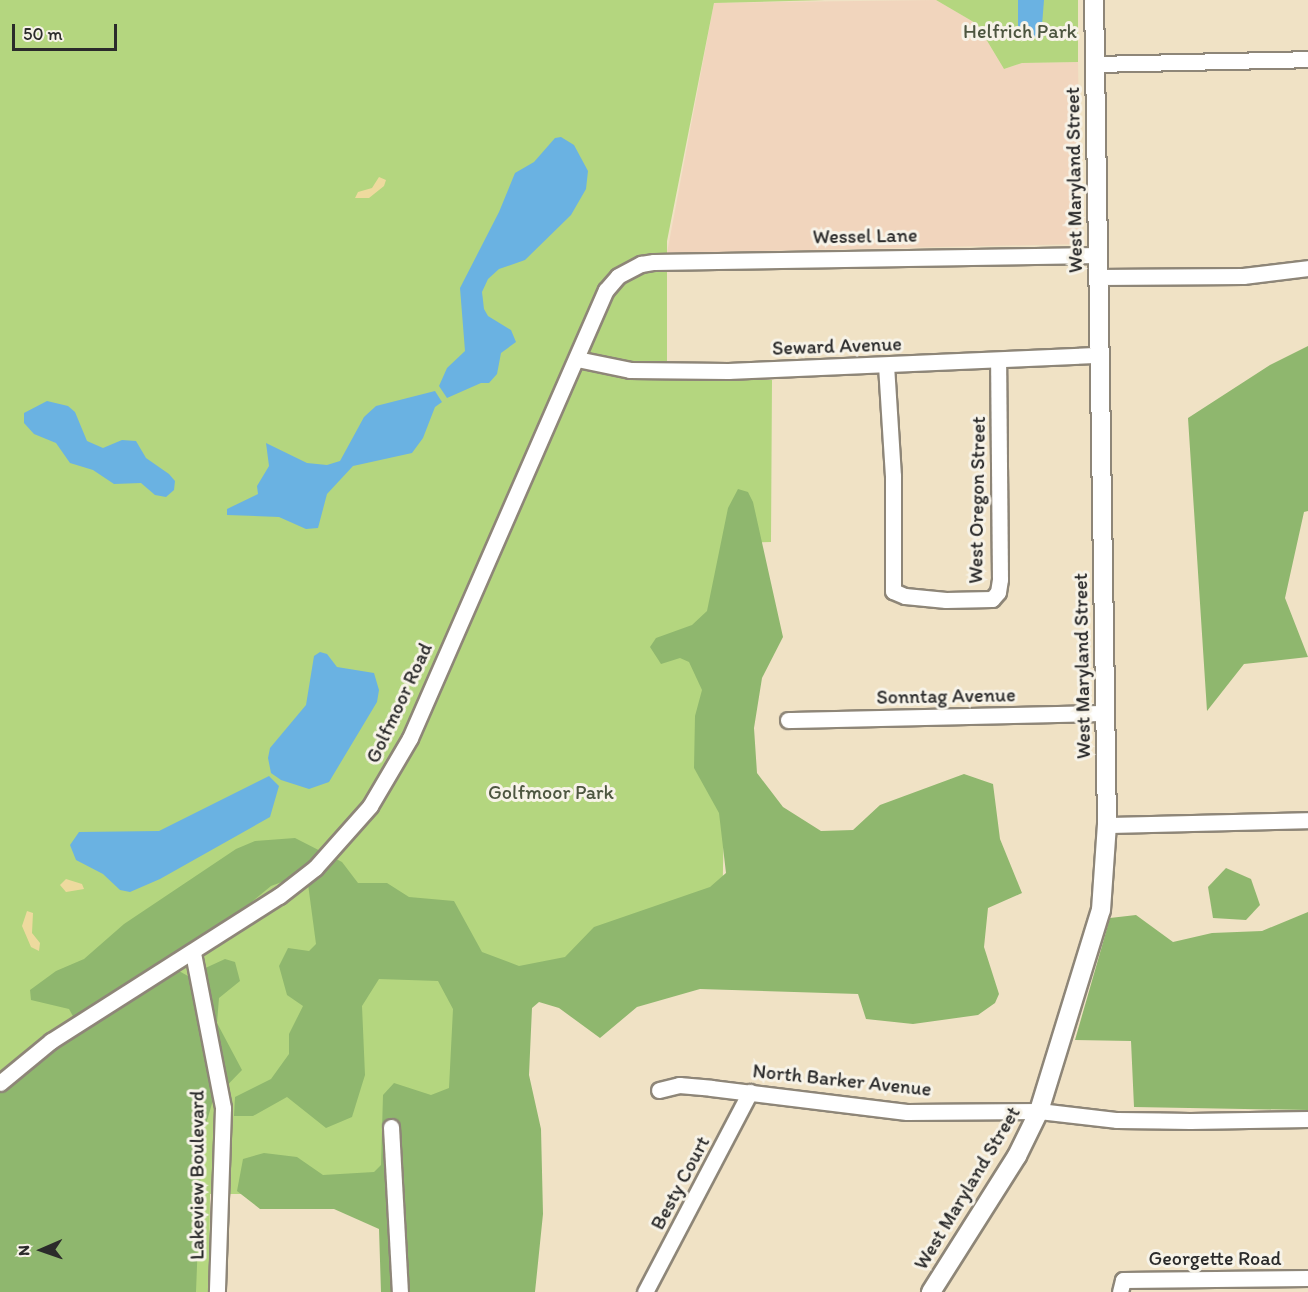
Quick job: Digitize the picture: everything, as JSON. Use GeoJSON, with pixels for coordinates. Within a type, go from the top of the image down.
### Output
{"type":"FeatureCollection","features":[{"type":"Feature","properties":{"kind":"street","name":"West Maryland Street"},"geometry":{"type":"LineString","coordinates":[[931,1292],[1017,1156],[1040,1111],[1101,910],[1107,825],[1094,0]]}},
{"type":"Feature","properties":{"kind":"street"},"geometry":{"type":"LineString","coordinates":[[1095,64],[1308,59]]}},
{"type":"Feature","properties":{"kind":"street","name":"Wessel Lane"},"geometry":{"type":"LineString","coordinates":[[634,267],[654,262],[1098,255]]}},
{"type":"Feature","properties":{"kind":"street","name":"Golfmoor Road"},"geometry":{"type":"LineString","coordinates":[[0,1083],[51,1041],[194,953],[315,868],[370,806],[410,738],[606,290],[618,276],[634,267]]}},
{"type":"Feature","properties":{"kind":"street"},"geometry":{"type":"LineString","coordinates":[[1098,276],[1243,276],[1308,268]]}},
{"type":"Feature","properties":{"kind":"street","name":"Seward Avenue"},"geometry":{"type":"LineString","coordinates":[[577,359],[630,370],[762,371],[998,362],[1100,355]]}},
{"type":"Feature","properties":{"kind":"street","name":"West Oregon Street"},"geometry":{"type":"LineString","coordinates":[[886,365],[892,476],[893,591],[925,598],[992,599],[998,592],[1000,579],[998,362]]}},
{"type":"Feature","properties":{"kind":"street","name":"Sonntag Avenue"},"geometry":{"type":"LineString","coordinates":[[788,720],[1105,713]]}},
{"type":"Feature","properties":{"kind":"street"},"geometry":{"type":"LineString","coordinates":[[1107,825],[1308,820]]}},
{"type":"Feature","properties":{"kind":"street","name":"Lakeview Boulevard"},"geometry":{"type":"LineString","coordinates":[[194,953],[223,1108],[217,1292]]}},
{"type":"Feature","properties":{"kind":"street","name":"North Barker Avenue"},"geometry":{"type":"LineString","coordinates":[[659,1090],[679,1085],[907,1112],[1040,1111],[1128,1120],[1308,1119]]}},
{"type":"Feature","properties":{"kind":"street","name":"Besty Court"},"geometry":{"type":"LineString","coordinates":[[645,1292],[750,1092]]}},
{"type":"Feature","properties":{"kind":"street"},"geometry":{"type":"LineString","coordinates":[[391,1127],[400,1292]]}},
{"type":"Feature","properties":{"kind":"street","name":"Georgette Road"},"geometry":{"type":"LineString","coordinates":[[1121,1287],[1308,1278]]}},
{"type":"Feature","properties":{"kind":"shaded area"},"geometry":{"type":"Polygon","coordinates":[[[936,0],[977,24],[1004,69],[1022,63],[1078,62],[1081,244],[667,253],[714,3],[936,0]]]}},
{"type":"Feature","properties":{"kind":"green space","name":"Golfmoor Park"},"geometry":{"type":"Polygon","coordinates":[[[0,0],[825,0],[714,3],[667,241],[667,378],[772,380],[771,542],[730,543],[722,916],[519,989],[404,1194],[210,1194],[209,1292],[0,1292],[0,0]]]}},
{"type":"Feature","properties":{"kind":"green space","name":"Helfrich Park"},"geometry":{"type":"Polygon","coordinates":[[[936,0],[1078,0],[1078,62],[1022,63],[1004,69],[977,24],[936,0]]]}},
{"type":"Feature","properties":{"kind":"green space"},"geometry":{"type":"Polygon","coordinates":[[[1308,346],[1308,511],[1304,512],[1285,598],[1308,657],[1244,664],[1207,711],[1188,418],[1270,365],[1308,346]]]}},
{"type":"Feature","properties":{"kind":"green space"},"geometry":{"type":"Polygon","coordinates":[[[738,489],[748,492],[753,502],[783,637],[762,678],[754,728],[757,773],[783,807],[821,831],[853,830],[880,805],[964,774],[993,784],[1000,839],[1022,893],[988,908],[984,947],[999,994],[995,1003],[978,1015],[913,1024],[866,1019],[858,994],[700,989],[637,1007],[600,1038],[559,1008],[539,1002],[532,1008],[529,1075],[541,1129],[543,1214],[535,1292],[381,1292],[379,1229],[334,1209],[260,1209],[237,1191],[243,1159],[264,1153],[297,1157],[323,1175],[374,1172],[381,1165],[383,1095],[394,1083],[431,1095],[449,1088],[453,1009],[438,981],[379,979],[362,1006],[365,1075],[352,1117],[326,1128],[287,1097],[253,1116],[234,1116],[235,1097],[271,1079],[289,1054],[289,1034],[303,1006],[287,995],[279,966],[288,948],[309,951],[316,944],[308,884],[290,879],[271,886],[179,962],[179,971],[188,976],[225,959],[235,962],[240,981],[219,998],[217,1023],[242,1070],[213,1100],[202,1138],[196,1292],[0,1292],[0,1091],[74,1018],[69,1009],[31,1000],[30,990],[56,971],[84,959],[124,924],[236,849],[255,841],[295,838],[342,862],[358,883],[387,883],[409,897],[454,901],[482,952],[519,966],[565,957],[594,927],[710,887],[726,873],[719,813],[694,768],[695,716],[702,690],[689,662],[680,658],[661,664],[650,647],[656,638],[692,625],[707,611],[728,508],[738,489]]]}},
{"type":"Feature","properties":{"kind":"green space"},"geometry":{"type":"Polygon","coordinates":[[[1226,868],[1251,879],[1260,905],[1246,920],[1213,918],[1208,887],[1226,868]]]}},
{"type":"Feature","properties":{"kind":"green space"},"geometry":{"type":"Polygon","coordinates":[[[1308,912],[1308,1110],[1134,1107],[1131,1041],[1075,1040],[1110,918],[1136,915],[1173,942],[1212,933],[1262,931],[1308,912]]]}},
{"type":"Feature","properties":{"kind":"sand"},"geometry":{"type":"Polygon","coordinates":[[[379,177],[386,180],[384,186],[369,198],[355,198],[358,192],[372,188],[379,177]]]}},
{"type":"Feature","properties":{"kind":"sand"},"geometry":{"type":"Polygon","coordinates":[[[66,879],[82,884],[84,889],[66,892],[60,885],[66,879]]]}},
{"type":"Feature","properties":{"kind":"sand"},"geometry":{"type":"Polygon","coordinates":[[[27,911],[33,913],[32,933],[40,943],[39,951],[31,947],[22,926],[27,911]]]}},
{"type":"Feature","properties":{"kind":"water"},"geometry":{"type":"Polygon","coordinates":[[[1018,0],[1044,0],[1041,38],[1018,35],[1018,0]]]}},
{"type":"Feature","properties":{"kind":"water"},"geometry":{"type":"Polygon","coordinates":[[[561,137],[574,145],[588,171],[586,189],[571,215],[525,260],[499,269],[488,279],[482,292],[484,309],[488,316],[511,330],[516,342],[501,353],[497,374],[489,383],[481,383],[447,398],[439,386],[447,368],[465,351],[460,288],[499,212],[515,173],[534,162],[555,138],[561,137]]]}},
{"type":"Feature","properties":{"kind":"water"},"geometry":{"type":"Polygon","coordinates":[[[435,391],[442,402],[435,407],[423,438],[412,453],[353,466],[327,494],[318,528],[306,529],[279,517],[227,515],[227,509],[258,494],[257,486],[269,466],[266,443],[307,463],[327,465],[340,461],[364,417],[376,406],[435,391]]]}},
{"type":"Feature","properties":{"kind":"water"},"geometry":{"type":"Polygon","coordinates":[[[47,401],[68,406],[75,412],[87,441],[103,448],[122,440],[136,441],[146,458],[175,481],[174,490],[166,497],[155,495],[141,483],[114,484],[93,470],[70,463],[56,443],[34,434],[24,423],[24,413],[47,401]]]}},
{"type":"Feature","properties":{"kind":"water"},"geometry":{"type":"Polygon","coordinates":[[[320,652],[327,654],[337,667],[374,673],[379,690],[377,702],[329,782],[309,789],[281,780],[271,773],[268,758],[270,748],[306,705],[314,656],[320,652]]]}},
{"type":"Feature","properties":{"kind":"water"},"geometry":{"type":"Polygon","coordinates":[[[269,776],[279,786],[270,817],[160,879],[130,892],[120,890],[103,874],[76,860],[70,845],[79,832],[159,831],[269,776]]]}}]}
